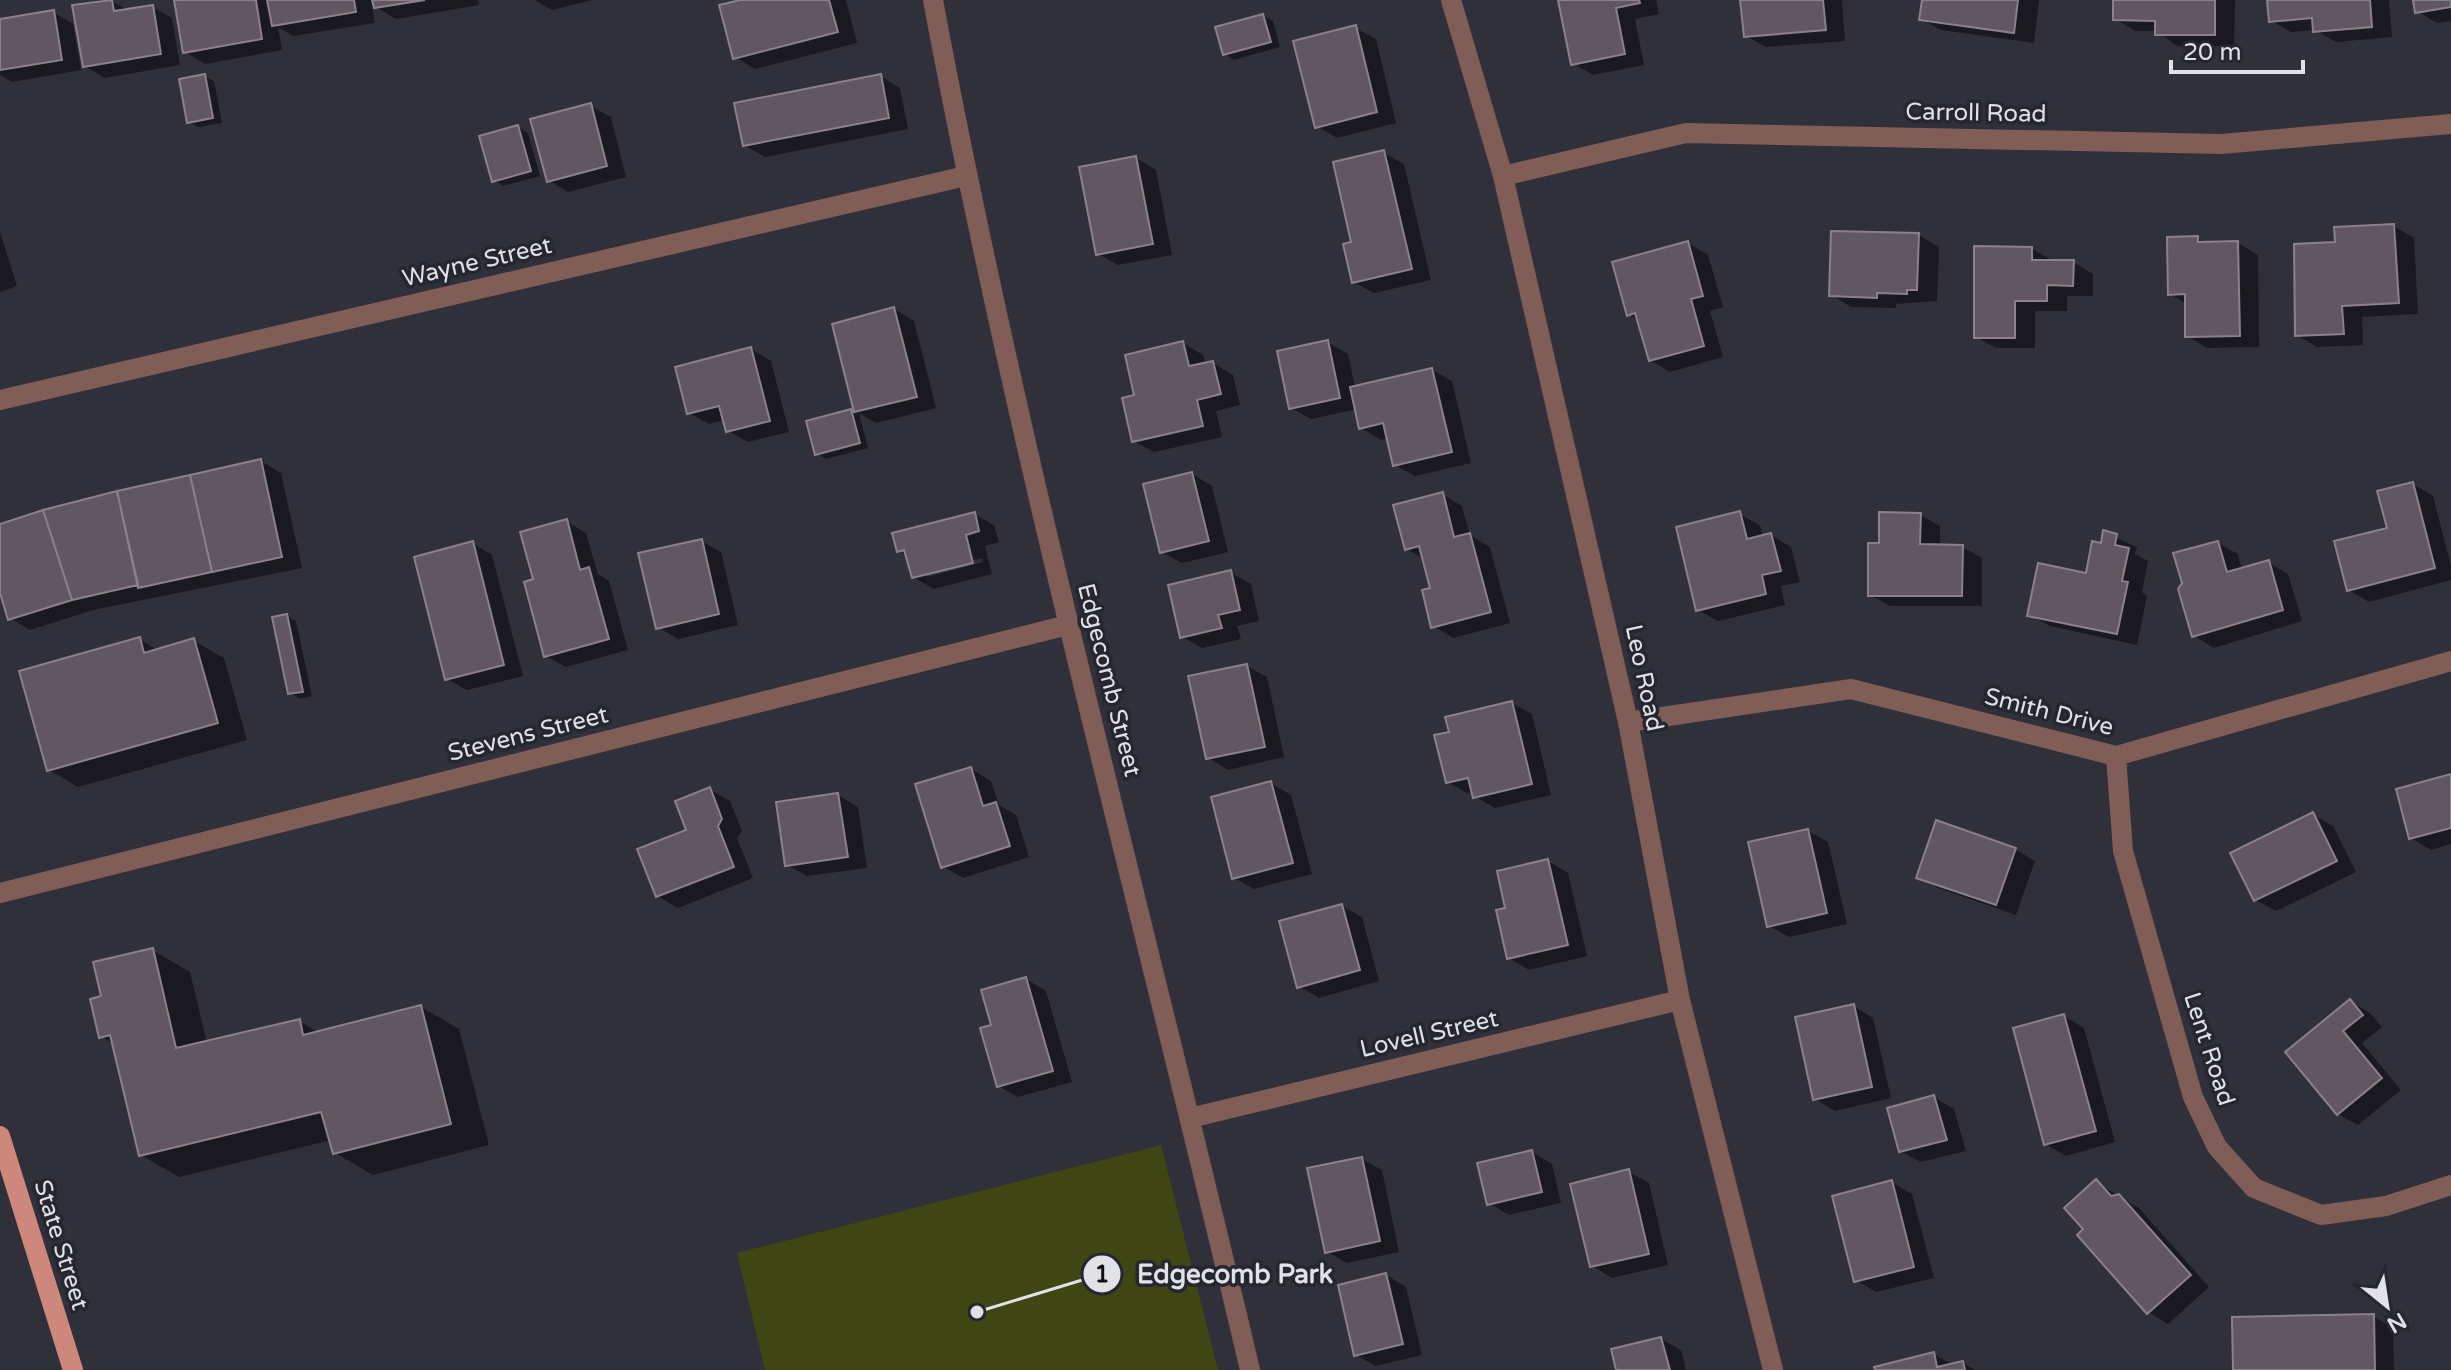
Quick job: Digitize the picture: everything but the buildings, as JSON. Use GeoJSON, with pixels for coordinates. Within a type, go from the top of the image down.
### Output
{"type":"FeatureCollection","features":[{"type":"Feature","properties":{"kind":"main road","name":"State Street"},"geometry":{"type":"LineString","coordinates":[[0,1136],[73,1370]]}},
{"type":"Feature","properties":{"kind":"street","name":"Edgecomb Street"},"geometry":{"type":"LineString","coordinates":[[933,0],[966,176],[1068,625],[1250,1370]]}},
{"type":"Feature","properties":{"kind":"street","name":"Leo Road"},"geometry":{"type":"LineString","coordinates":[[1451,0],[1503,176],[1628,722],[1680,1000],[1773,1370]]}},
{"type":"Feature","properties":{"kind":"street","name":"Carroll Road"},"geometry":{"type":"LineString","coordinates":[[1503,176],[1686,133],[2221,144],[2451,124]]}},
{"type":"Feature","properties":{"kind":"street","name":"Wayne Street"},"geometry":{"type":"LineString","coordinates":[[0,400],[966,176]]}},
{"type":"Feature","properties":{"kind":"street","name":"Stevens Street"},"geometry":{"type":"LineString","coordinates":[[0,893],[1068,625]]}},
{"type":"Feature","properties":{"kind":"street","name":"Smith Drive"},"geometry":{"type":"LineString","coordinates":[[1628,722],[1851,689],[2116,756],[2451,661]]}},
{"type":"Feature","properties":{"kind":"street","name":"Lent Road"},"geometry":{"type":"LineString","coordinates":[[2116,756],[2123,851],[2193,1097],[2217,1147],[2254,1188],[2321,1215],[2386,1206],[2451,1185]]}},
{"type":"Feature","properties":{"kind":"street","name":"Lovell Street"},"geometry":{"type":"LineString","coordinates":[[1190,1118],[1680,1000]]}},
{"type":"Feature","properties":{"kind":"green space"},"geometry":{"type":"Polygon","coordinates":[[[1161,1145],[1218,1370],[765,1370],[737,1253],[1161,1145]]]}},
{"type":"Feature","properties":{"kind":"place","name":"Edgecomb Park"},"geometry":{"type":"Point","coordinates":[977,1312]}}]}
